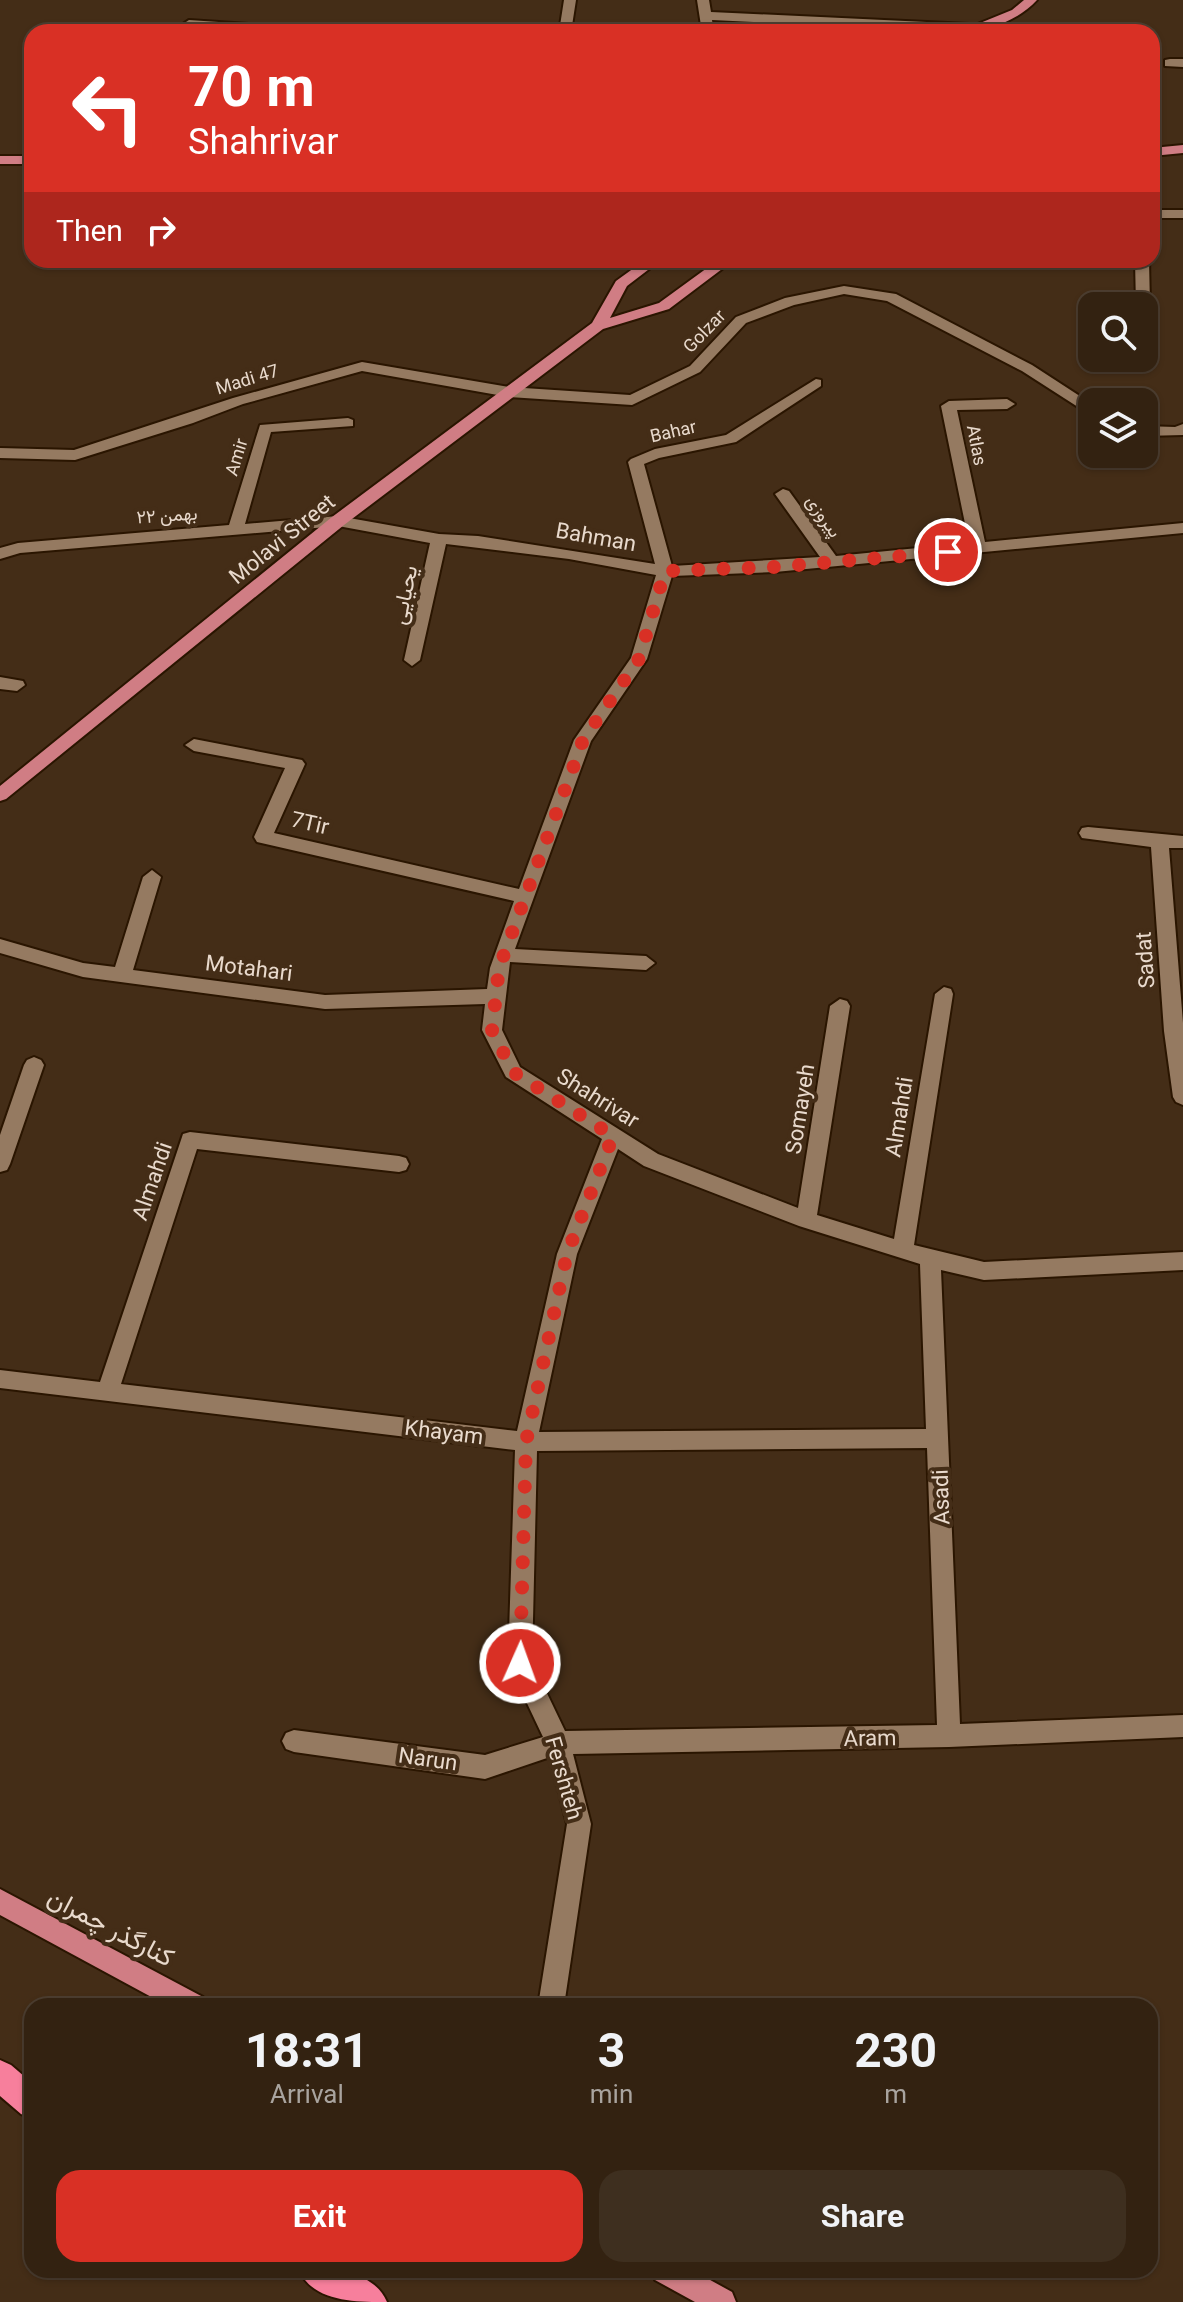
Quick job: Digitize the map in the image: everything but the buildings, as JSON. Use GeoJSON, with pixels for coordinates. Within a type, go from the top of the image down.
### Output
{"type":"FeatureCollection","features":[{"type":"Feature","properties":{"kind":"highway"},"geometry":{"type":"LineString","coordinates":[[0,2076],[24,2097]]}},
{"type":"Feature","properties":{"kind":"highway"},"geometry":{"type":"LineString","coordinates":[[0,2087],[24,2100]]}},
{"type":"Feature","properties":{"kind":"highway"},"geometry":{"type":"LineString","coordinates":[[329,2278],[370,2302]]}},
{"type":"Feature","properties":{"kind":"main road"},"geometry":{"type":"LineString","coordinates":[[984,24],[1016,13],[1031,0]]}},
{"type":"Feature","properties":{"kind":"main road"},"geometry":{"type":"LineString","coordinates":[[1016,13],[1016,24]]}},
{"type":"Feature","properties":{"kind":"main road"},"geometry":{"type":"LineString","coordinates":[[1160,151],[1183,149]]}},
{"type":"Feature","properties":{"kind":"main road"},"geometry":{"type":"LineString","coordinates":[[0,160],[24,160]]}},
{"type":"Feature","properties":{"kind":"main road","name":"Molavi Street"},"geometry":{"type":"LineString","coordinates":[[598,326],[621,284],[643,268]]}},
{"type":"Feature","properties":{"kind":"main road","name":"Molavi Street"},"geometry":{"type":"LineString","coordinates":[[0,795],[338,521],[598,326],[664,306],[716,268]]}},
{"type":"Feature","properties":{"kind":"main road","name":"کنارگذر چمران"},"geometry":{"type":"LineString","coordinates":[[0,1901],[179,1998]]}},
{"type":"Feature","properties":{"kind":"main road"},"geometry":{"type":"LineString","coordinates":[[679,2278],[722,2302]]}},
{"type":"Feature","properties":{"kind":"street"},"geometry":{"type":"LineString","coordinates":[[566,24],[570,0]]}},
{"type":"Feature","properties":{"kind":"street"},"geometry":{"type":"LineString","coordinates":[[703,0],[708,24]]}},
{"type":"Feature","properties":{"kind":"street"},"geometry":{"type":"LineString","coordinates":[[708,16],[855,24]]}},
{"type":"Feature","properties":{"kind":"street"},"geometry":{"type":"LineString","coordinates":[[1160,214],[1183,214]]}},
{"type":"Feature","properties":{"kind":"street"},"geometry":{"type":"LineString","coordinates":[[1142,268],[1143,292]]}},
{"type":"Feature","properties":{"kind":"street","name":"Golzar"},"geometry":{"type":"LineString","coordinates":[[509,392],[559,398],[632,400],[695,369],[741,320],[790,301],[844,290],[891,297],[1027,368],[1078,402]]}},
{"type":"Feature","properties":{"kind":"street","name":"Madi 47"},"geometry":{"type":"LineString","coordinates":[[0,453],[75,455],[238,401],[362,366],[509,392]]}},
{"type":"Feature","properties":{"kind":"street","name":"Bahar"},"geometry":{"type":"LineString","coordinates":[[665,571],[636,462],[655,454],[731,439],[816,383]]}},
{"type":"Feature","properties":{"kind":"street","name":"Atlas"},"geometry":{"type":"LineString","coordinates":[[978,549],[949,406],[1007,404]]}},
{"type":"Feature","properties":{"kind":"street","name":"Amir"},"geometry":{"type":"LineString","coordinates":[[235,531],[265,428],[348,423]]}},
{"type":"Feature","properties":{"kind":"street"},"geometry":{"type":"LineString","coordinates":[[1158,431],[1178,432],[1183,429]]}},
{"type":"Feature","properties":{"kind":"street","name":"پیروزی"},"geometry":{"type":"LineString","coordinates":[[783,494],[832,562]]}},
{"type":"Feature","properties":{"kind":"street","name":"Bahman"},"geometry":{"type":"LineString","coordinates":[[338,521],[439,539],[478,541],[665,571],[832,562],[1183,528]]}},
{"type":"Feature","properties":{"kind":"street","name":"۲۲ بهمن"},"geometry":{"type":"LineString","coordinates":[[0,554],[18,548],[338,521]]}},
{"type":"Feature","properties":{"kind":"street","name":"یحیایی"},"geometry":{"type":"LineString","coordinates":[[412,660],[439,539]]}},
{"type":"Feature","properties":{"kind":"street","name":"Shahrivar"},"geometry":{"type":"LineString","coordinates":[[665,571],[639,659],[583,740],[499,968],[492,1030],[513,1072],[651,1160],[806,1220],[930,1259],[984,1271],[1183,1261]]}},
{"type":"Feature","properties":{"kind":"street","name":"7Tir"},"geometry":{"type":"LineString","coordinates":[[194,745],[296,764],[263,837],[525,897]]}},
{"type":"Feature","properties":{"kind":"street"},"geometry":{"type":"LineString","coordinates":[[1088,833],[1183,842]]}},
{"type":"Feature","properties":{"kind":"street","name":"Sadat"},"geometry":{"type":"LineString","coordinates":[[1160,842],[1174,1031],[1183,1097]]}},
{"type":"Feature","properties":{"kind":"street"},"geometry":{"type":"LineString","coordinates":[[122,976],[152,877]]}},
{"type":"Feature","properties":{"kind":"street","name":"Motahari"},"geometry":{"type":"LineString","coordinates":[[0,946],[83,970],[325,1002],[496,996]]}},
{"type":"Feature","properties":{"kind":"street"},"geometry":{"type":"LineString","coordinates":[[504,955],[646,963]]}},
{"type":"Feature","properties":{"kind":"street","name":"Almahdi"},"geometry":{"type":"LineString","coordinates":[[903,1249],[944,994]]}},
{"type":"Feature","properties":{"kind":"street","name":"Somayeh"},"geometry":{"type":"LineString","coordinates":[[806,1220],[840,1006]]}},
{"type":"Feature","properties":{"kind":"street"},"geometry":{"type":"LineString","coordinates":[[0,1164],[34,1065]]}},
{"type":"Feature","properties":{"kind":"street","name":"Fershteh"},"geometry":{"type":"LineString","coordinates":[[552,1998],[579,1824],[558,1743],[520,1663],[526,1442],[567,1254],[613,1136]]}},
{"type":"Feature","properties":{"kind":"street","name":"Almahdi"},"geometry":{"type":"LineString","coordinates":[[108,1391],[190,1140],[399,1164]]}},
{"type":"Feature","properties":{"kind":"street","name":"Asadi"},"geometry":{"type":"LineString","coordinates":[[930,1259],[949,1736]]}},
{"type":"Feature","properties":{"kind":"street","name":"Khayam"},"geometry":{"type":"LineString","coordinates":[[0,1379],[526,1442],[939,1438]]}},
{"type":"Feature","properties":{"kind":"street","name":"Aram"},"geometry":{"type":"LineString","coordinates":[[558,1743],[949,1736],[1183,1726]]}},
{"type":"Feature","properties":{"kind":"street","name":"Narun"},"geometry":{"type":"LineString","coordinates":[[294,1741],[485,1767],[558,1743]]}},
{"type":"Feature","properties":{"kind":"route"},"geometry":{"type":"LineString","coordinates":[[520,1663],[526,1442],[567,1254],[613,1136],[513,1072],[492,1030],[499,968],[583,740],[639,659],[665,571],[775,567],[948,552]]}}]}
